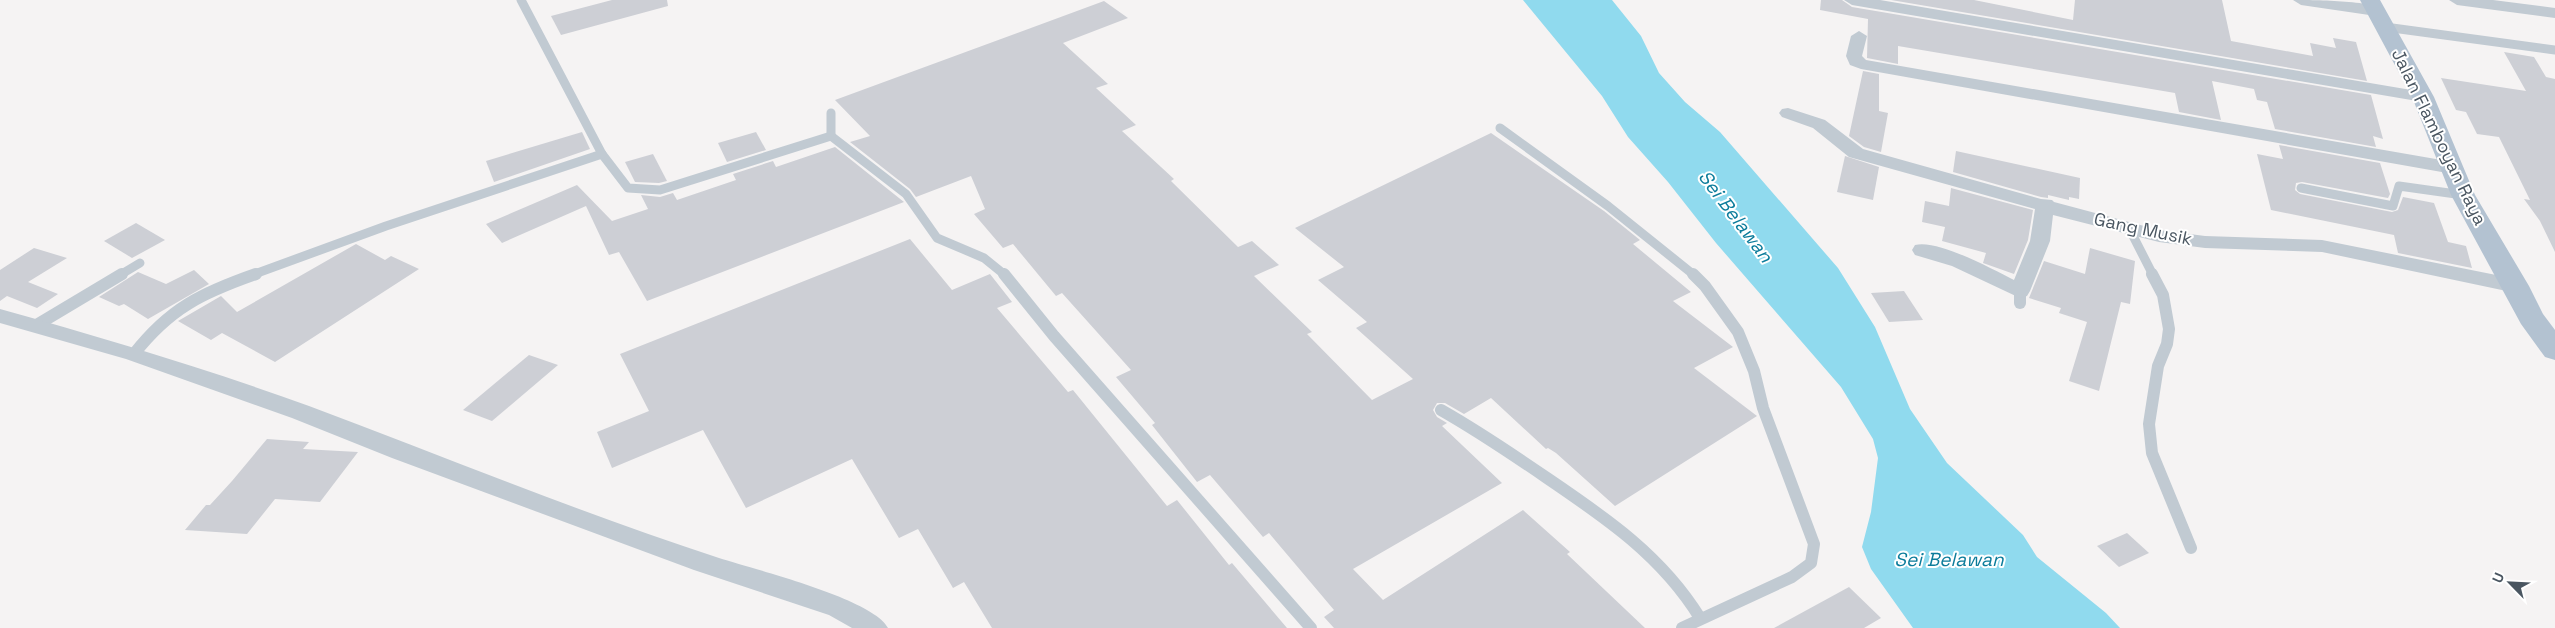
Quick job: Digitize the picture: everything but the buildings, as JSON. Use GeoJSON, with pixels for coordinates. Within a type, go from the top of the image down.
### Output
{"type":"FeatureCollection","features":[{"type":"Feature","properties":{"kind":"main road","name":"Jalan Flamboyan Raya"},"geometry":{"type":"LineString","coordinates":[[2377,13],[2424,97],[2464,195],[2516,286],[2530,317],[2555,350]]}},
{"type":"Feature","properties":{"kind":"street"},"geometry":{"type":"LineString","coordinates":[[1852,0],[2424,97]]}},
{"type":"Feature","properties":{"kind":"street"},"geometry":{"type":"LineString","coordinates":[[2301,0],[2377,13]]}},
{"type":"Feature","properties":{"kind":"street"},"geometry":{"type":"LineString","coordinates":[[2457,0],[2555,13]]}},
{"type":"Feature","properties":{"kind":"street"},"geometry":{"type":"LineString","coordinates":[[1859,36],[1854,56],[1856,61],[1861,64],[2454,168]]}},
{"type":"Feature","properties":{"kind":"street","name":"Gang Musik"},"geometry":{"type":"LineString","coordinates":[[1788,113],[1819,124],[1856,154],[2045,204],[2130,230],[2205,242],[2282,243],[2322,246],[2516,286]]}},
{"type":"Feature","properties":{"kind":"street"},"geometry":{"type":"LineString","coordinates":[[1922,250],[1959,261],[2020,297],[2040,241],[2045,204]]}},
{"type":"Feature","properties":{"kind":"street"},"geometry":{"type":"LineString","coordinates":[[0,316],[134,354],[300,412],[400,452],[703,563],[838,606],[875,628]]}},
{"type":"Feature","properties":{"kind":"lane"},"geometry":{"type":"LineString","coordinates":[[522,0],[602,154],[628,188],[660,190],[831,136],[839,140],[906,194],[937,238],[984,258],[1003,272],[1054,336],[1311,628]]}},
{"type":"Feature","properties":{"kind":"lane"},"geometry":{"type":"LineString","coordinates":[[2377,13],[2555,50]]}},
{"type":"Feature","properties":{"kind":"lane"},"geometry":{"type":"LineString","coordinates":[[831,113],[831,136]]}},
{"type":"Feature","properties":{"kind":"lane"},"geometry":{"type":"LineString","coordinates":[[1500,128],[1608,206],[1685,266],[1705,286],[1738,332],[1754,371],[1763,408],[1814,544],[1811,563],[1792,578],[1700,618],[1682,628]]}},
{"type":"Feature","properties":{"kind":"lane"},"geometry":{"type":"LineString","coordinates":[[134,354],[152,331],[176,310],[225,285],[386,226],[602,154]]}},
{"type":"Feature","properties":{"kind":"lane"},"geometry":{"type":"LineString","coordinates":[[2301,188],[2393,206],[2399,186],[2464,195]]}},
{"type":"Feature","properties":{"kind":"lane"},"geometry":{"type":"LineString","coordinates":[[2130,230],[2163,295],[2170,329],[2167,344],[2158,366],[2150,424],[2152,453],[2191,548]]}},
{"type":"Feature","properties":{"kind":"lane"},"geometry":{"type":"LineString","coordinates":[[35,326],[140,263]]}},
{"type":"Feature","properties":{"kind":"lane"},"geometry":{"type":"LineString","coordinates":[[1441,410],[1492,440],[1641,545],[1689,598],[1700,618]]}},
{"type":"Feature","properties":{"kind":"water","name":"Sei Belawan"},"geometry":{"type":"Polygon","coordinates":[[[1523,0],[1612,0],[1641,36],[1659,73],[1685,102],[1720,132],[1838,268],[1875,327],[1910,409],[1947,463],[2023,535],[2037,557],[2106,613],[2120,628],[1913,628],[1871,569],[1862,547],[1871,512],[1878,458],[1873,439],[1841,387],[1716,243],[1668,182],[1628,137],[1602,96],[1523,0]]]}}]}
